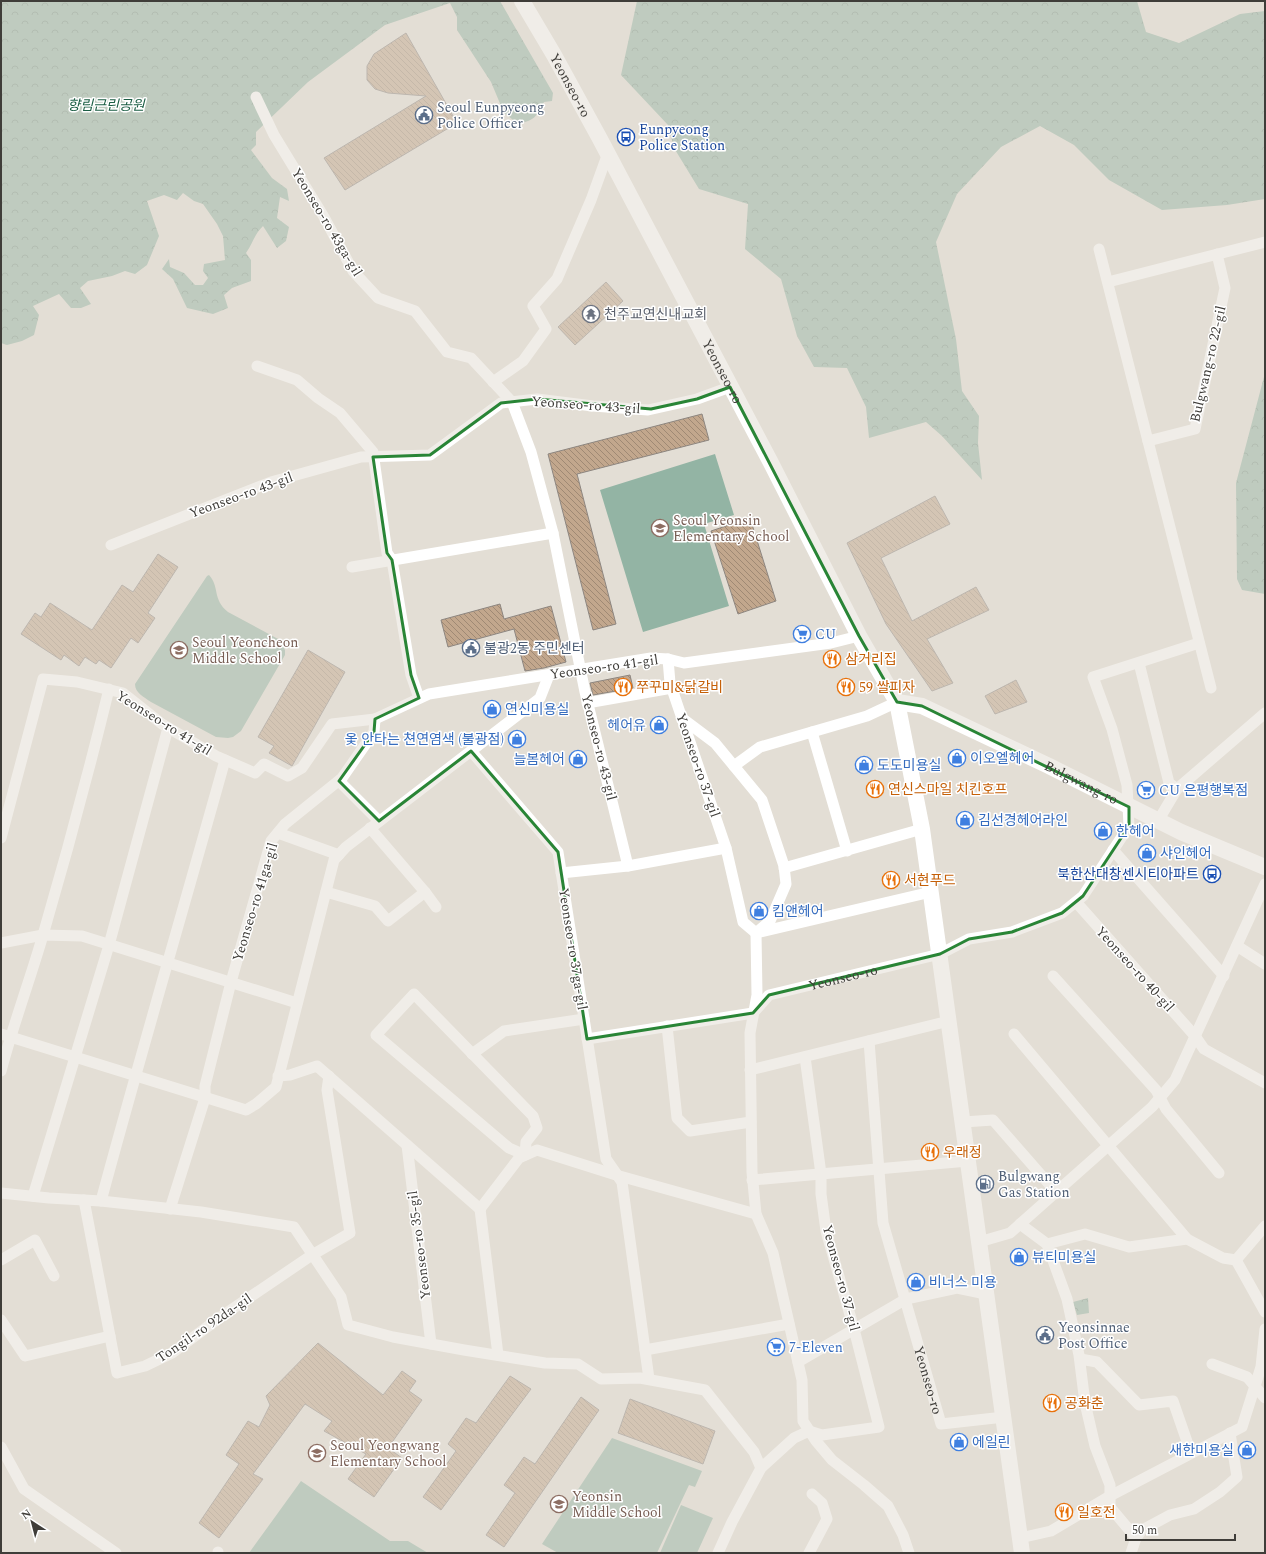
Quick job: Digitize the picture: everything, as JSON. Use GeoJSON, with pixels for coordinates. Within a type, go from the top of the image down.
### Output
{"type":"FeatureCollection","features":[{"type":"Feature","properties":{"kind":"main road","name":"Yeonseo-ro"},"geometry":{"type":"LineString","coordinates":[[522,1],[554,55],[608,153],[770,461],[859,636],[897,702],[922,829],[1021,1546]]}},
{"type":"Feature","properties":{"kind":"main road","name":"Bulgwang-ro"},"geometry":{"type":"LineString","coordinates":[[897,702],[922,706],[1049,766],[1158,821],[1265,867]]}},
{"type":"Feature","properties":{"kind":"street","name":"Yeonseo-ro 43ga-gil"},"geometry":{"type":"LineString","coordinates":[[256,97],[274,135],[324,217],[353,271],[378,298],[415,311],[447,352],[471,358],[512,402]]}},
{"type":"Feature","properties":{"kind":"street"},"geometry":{"type":"LineString","coordinates":[[493,382],[523,361],[546,329],[533,306],[557,278],[591,200],[608,153]]}},
{"type":"Feature","properties":{"kind":"street"},"geometry":{"type":"LineString","coordinates":[[1108,282],[1265,242]]}},
{"type":"Feature","properties":{"kind":"street"},"geometry":{"type":"LineString","coordinates":[[1099,249],[1211,688]]}},
{"type":"Feature","properties":{"kind":"street","name":"Bulgwang-ro 22-gil"},"geometry":{"type":"LineString","coordinates":[[1148,441],[1195,429],[1225,288],[1217,254]]}},
{"type":"Feature","properties":{"kind":"street"},"geometry":{"type":"LineString","coordinates":[[257,366],[297,380],[318,398],[340,413],[373,452],[387,553],[392,560],[411,675],[419,698]]}},
{"type":"Feature","properties":{"kind":"street","name":"Yeonseo-ro 43-gil"},"geometry":{"type":"LineString","coordinates":[[111,545],[271,482],[361,457],[373,458],[430,455],[501,403],[537,399],[593,406],[648,410],[697,400],[730,387]]}},
{"type":"Feature","properties":{"kind":"street","name":"Yeonseo-ro 43-gil"},"geometry":{"type":"LineString","coordinates":[[512,402],[531,452],[553,533],[588,702],[628,866]]}},
{"type":"Feature","properties":{"kind":"street"},"geometry":{"type":"LineString","coordinates":[[352,567],[553,533]]}},
{"type":"Feature","properties":{"kind":"street","name":"Yeonseo-ro 41-gil"},"geometry":{"type":"LineString","coordinates":[[1,838],[43,679],[77,682],[123,693],[168,728],[225,760],[255,773],[264,764],[288,776],[302,768],[332,724],[375,719],[429,694],[651,658],[668,659],[684,663],[831,643],[859,636]]}},
{"type":"Feature","properties":{"kind":"street"},"geometry":{"type":"LineString","coordinates":[[1129,807],[1127,784],[1112,729],[1093,678],[1199,643]]}},
{"type":"Feature","properties":{"kind":"street","name":"Yeonseo-ro 37-gil"},"geometry":{"type":"LineString","coordinates":[[668,659],[670,683],[726,848],[742,922],[756,933]]}},
{"type":"Feature","properties":{"kind":"street"},"geometry":{"type":"LineString","coordinates":[[1139,663],[1169,783],[1177,789]]}},
{"type":"Feature","properties":{"kind":"street"},"geometry":{"type":"LineString","coordinates":[[5,1036],[246,1110],[256,1104],[276,1087],[334,860],[346,847],[375,824],[540,698],[549,675]]}},
{"type":"Feature","properties":{"kind":"street"},"geometry":{"type":"LineString","coordinates":[[588,702],[672,688]]}},
{"type":"Feature","properties":{"kind":"street","name":"Yeonseo-ro 41-gil"},"geometry":{"type":"LineString","coordinates":[[1,1071],[5,1036],[43,935],[90,767],[109,689]]}},
{"type":"Feature","properties":{"kind":"street"},"geometry":{"type":"LineString","coordinates":[[734,766],[760,747],[867,716],[897,702]]}},
{"type":"Feature","properties":{"kind":"street"},"geometry":{"type":"LineString","coordinates":[[1158,821],[1177,789],[1265,713]]}},
{"type":"Feature","properties":{"kind":"street","name":"Yeonseo-ro 41ga-gil"},"geometry":{"type":"LineString","coordinates":[[204,1098],[205,1086],[231,982],[271,841],[285,824],[339,781],[374,732],[375,719]]}},
{"type":"Feature","properties":{"kind":"street"},"geometry":{"type":"LineString","coordinates":[[682,719],[715,743],[762,800],[784,868],[786,884],[770,921],[756,933],[756,995],[750,1033],[752,1180],[756,1214],[773,1253],[802,1380],[803,1421],[816,1442],[832,1460],[888,1506],[903,1535],[909,1553]]}},
{"type":"Feature","properties":{"kind":"street"},"geometry":{"type":"LineString","coordinates":[[33,1196],[109,945],[168,728]]}},
{"type":"Feature","properties":{"kind":"street"},"geometry":{"type":"LineString","coordinates":[[812,732],[847,851]]}},
{"type":"Feature","properties":{"kind":"street","name":"Yeonseo-ro 37ga-gil"},"geometry":{"type":"LineString","coordinates":[[471,751],[558,852],[606,1159],[622,1182],[645,1350]]}},
{"type":"Feature","properties":{"kind":"street"},"geometry":{"type":"LineString","coordinates":[[101,1201],[225,760]]}},
{"type":"Feature","properties":{"kind":"street"},"geometry":{"type":"LineString","coordinates":[[339,781],[375,824],[436,907]]}},
{"type":"Feature","properties":{"kind":"street","name":"Yeonseo-ro"},"geometry":{"type":"LineString","coordinates":[[754,1013],[769,995],[940,954],[969,939],[1012,932],[1062,913],[1083,896],[1129,826],[1129,807]]}},
{"type":"Feature","properties":{"kind":"street"},"geometry":{"type":"LineString","coordinates":[[784,868],[922,829]]}},
{"type":"Feature","properties":{"kind":"street"},"geometry":{"type":"LineString","coordinates":[[278,833],[339,855]]}},
{"type":"Feature","properties":{"kind":"street"},"geometry":{"type":"LineString","coordinates":[[561,873],[628,866],[726,848]]}},
{"type":"Feature","properties":{"kind":"street"},"geometry":{"type":"LineString","coordinates":[[1113,850],[1224,976]]}},
{"type":"Feature","properties":{"kind":"street"},"geometry":{"type":"LineString","coordinates":[[979,1242],[1010,1233],[1152,1107],[1175,1080],[1265,884]]}},
{"type":"Feature","properties":{"kind":"street"},"geometry":{"type":"LineString","coordinates":[[326,892],[375,906],[388,920],[425,892]]}},
{"type":"Feature","properties":{"kind":"street"},"geometry":{"type":"LineString","coordinates":[[756,933],[931,892]]}},
{"type":"Feature","properties":{"kind":"street","name":"Yeonseo-ro 40-gil"},"geometry":{"type":"LineString","coordinates":[[1076,902],[1195,1036],[1204,1049],[1265,1083]]}},
{"type":"Feature","properties":{"kind":"street"},"geometry":{"type":"LineString","coordinates":[[1,943],[43,935],[82,936],[297,1003]]}},
{"type":"Feature","properties":{"kind":"street"},"geometry":{"type":"LineString","coordinates":[[1237,946],[1265,964]]}},
{"type":"Feature","properties":{"kind":"street"},"geometry":{"type":"LineString","coordinates":[[1052,976],[1156,1090],[1166,1109],[1219,1173]]}},
{"type":"Feature","properties":{"kind":"street"},"geometry":{"type":"LineString","coordinates":[[414,994],[533,1116],[537,1128],[526,1142],[525,1155],[509,1148],[376,1036],[414,994]]}},
{"type":"Feature","properties":{"kind":"street"},"geometry":{"type":"LineString","coordinates":[[587,1039],[754,1013]]}},
{"type":"Feature","properties":{"kind":"street"},"geometry":{"type":"LineString","coordinates":[[472,1054],[504,1032],[584,1020]]}},
{"type":"Feature","properties":{"kind":"street"},"geometry":{"type":"LineString","coordinates":[[750,1070],[949,1022]]}},
{"type":"Feature","properties":{"kind":"street"},"geometry":{"type":"LineString","coordinates":[[667,1026],[677,1118],[690,1131],[751,1122]]}},
{"type":"Feature","properties":{"kind":"street"},"geometry":{"type":"LineString","coordinates":[[1014,1034],[1187,1239],[1223,1258],[1236,1260]]}},
{"type":"Feature","properties":{"kind":"street","name":"Yeonseo-ro"},"geometry":{"type":"LineString","coordinates":[[869,1041],[883,1223],[941,1424],[1004,1417]]}},
{"type":"Feature","properties":{"kind":"street","name":"Yeonseo-ro 37-gil"},"geometry":{"type":"LineString","coordinates":[[805,1057],[821,1174],[826,1231],[854,1329],[879,1427],[822,1435],[809,1431]]}},
{"type":"Feature","properties":{"kind":"street"},"geometry":{"type":"LineString","coordinates":[[278,1076],[290,1075],[317,1066],[480,1209],[498,1355]]}},
{"type":"Feature","properties":{"kind":"street","name":"Tongil-ro 92da-gil"},"geometry":{"type":"LineString","coordinates":[[84,1200],[118,1373],[145,1366],[172,1353],[222,1316],[312,1255],[350,1233],[326,1090],[329,1076]]}},
{"type":"Feature","properties":{"kind":"street"},"geometry":{"type":"LineString","coordinates":[[170,1209],[204,1098]]}},
{"type":"Feature","properties":{"kind":"street"},"geometry":{"type":"LineString","coordinates":[[963,1122],[993,1120],[1056,1192]]}},
{"type":"Feature","properties":{"kind":"street","name":"Yeonseo-ro 35-gil"},"geometry":{"type":"LineString","coordinates":[[407,1145],[431,1344]]}},
{"type":"Feature","properties":{"kind":"street"},"geometry":{"type":"LineString","coordinates":[[480,1209],[519,1158],[537,1150],[616,1175],[756,1214]]}},
{"type":"Feature","properties":{"kind":"street"},"geometry":{"type":"LineString","coordinates":[[752,1180],[968,1161]]}},
{"type":"Feature","properties":{"kind":"street"},"geometry":{"type":"LineString","coordinates":[[1,1193],[101,1201],[170,1209],[294,1227],[341,1297],[348,1324],[393,1337],[431,1344],[545,1362],[578,1364],[601,1379],[640,1378],[705,1390],[754,1452],[761,1468]]}},
{"type":"Feature","properties":{"kind":"street"},"geometry":{"type":"LineString","coordinates":[[1020,1224],[1046,1244],[1067,1299],[1080,1359],[1085,1403],[1096,1446],[1110,1485],[1110,1508],[1136,1538]]}},
{"type":"Feature","properties":{"kind":"street"},"geometry":{"type":"LineString","coordinates":[[1236,1260],[1265,1226]]}},
{"type":"Feature","properties":{"kind":"street"},"geometry":{"type":"LineString","coordinates":[[1046,1244],[1085,1234],[1129,1247],[1187,1239]]}},
{"type":"Feature","properties":{"kind":"street"},"geometry":{"type":"LineString","coordinates":[[1,1260],[35,1240],[54,1276]]}},
{"type":"Feature","properties":{"kind":"street"},"geometry":{"type":"LineString","coordinates":[[1236,1260],[1265,1312]]}},
{"type":"Feature","properties":{"kind":"street"},"geometry":{"type":"LineString","coordinates":[[798,1362],[906,1300],[957,1288],[986,1294]]}},
{"type":"Feature","properties":{"kind":"street"},"geometry":{"type":"LineString","coordinates":[[1,1320],[25,1356],[110,1336]]}},
{"type":"Feature","properties":{"kind":"street"},"geometry":{"type":"LineString","coordinates":[[649,1379],[645,1350],[789,1324]]}},
{"type":"Feature","properties":{"kind":"street"},"geometry":{"type":"LineString","coordinates":[[1021,1546],[1051,1531],[1110,1496],[1242,1427],[1261,1367],[1265,1329]]}},
{"type":"Feature","properties":{"kind":"street"},"geometry":{"type":"LineString","coordinates":[[1080,1359],[1098,1362],[1139,1404],[1173,1400],[1191,1453]]}},
{"type":"Feature","properties":{"kind":"street"},"geometry":{"type":"LineString","coordinates":[[1212,1364],[1248,1377],[1265,1398]]}},
{"type":"Feature","properties":{"kind":"street"},"geometry":{"type":"LineString","coordinates":[[718,1553],[732,1522],[761,1468],[794,1438],[809,1431]]}},
{"type":"Feature","properties":{"kind":"street"},"geometry":{"type":"LineString","coordinates":[[1131,1553],[1136,1538],[1142,1530],[1170,1515],[1194,1509],[1220,1492],[1237,1477],[1230,1433]]}},
{"type":"Feature","properties":{"kind":"street"},"geometry":{"type":"LineString","coordinates":[[1,1448],[24,1489],[116,1553]]}},
{"type":"Feature","properties":{"kind":"street"},"geometry":{"type":"LineString","coordinates":[[809,1553],[827,1519],[822,1502],[812,1494]]}},
{"type":"Feature","properties":{"kind":"highlighted area"},"geometry":{"type":"Polygon","coordinates":[[[730,387],[859,636],[897,702],[922,706],[1129,807],[1129,826],[1083,896],[1062,913],[1012,932],[969,939],[940,954],[769,995],[753,1013],[587,1039],[558,852],[471,751],[379,821],[339,781],[374,732],[375,719],[419,698],[411,675],[392,560],[387,553],[373,457],[430,455],[501,403],[537,399],[651,409],[697,399],[730,387]]]}},
{"type":"Feature","properties":{"kind":"green space","name":"향림근린공원"},"geometry":{"type":"Polygon","coordinates":[[[1,1],[500,1],[553,93],[552,101],[544,102],[537,115],[531,120],[523,122],[517,123],[504,113],[491,82],[457,30],[457,17],[450,3],[385,25],[308,82],[256,132],[256,145],[251,150],[272,178],[287,189],[289,201],[280,197],[277,218],[289,227],[286,241],[277,248],[263,226],[260,229],[246,253],[251,260],[251,281],[232,288],[224,295],[228,308],[213,314],[187,308],[173,279],[162,269],[169,259],[170,267],[184,273],[195,285],[203,285],[208,278],[203,271],[204,264],[225,260],[223,236],[217,224],[203,204],[194,201],[183,193],[177,200],[164,195],[147,201],[159,236],[147,265],[135,274],[125,271],[112,276],[88,281],[80,288],[91,304],[81,308],[71,308],[59,294],[33,306],[39,315],[34,335],[22,341],[7,345],[1,343],[1,1]]]}},
{"type":"Feature","properties":{"kind":"green space"},"geometry":{"type":"Polygon","coordinates":[[[637,1],[1137,1],[1146,32],[1179,43],[1240,14],[1265,11],[1265,199],[1227,205],[1162,210],[1109,180],[1074,145],[1040,126],[1001,147],[957,194],[936,242],[956,339],[962,391],[979,416],[978,443],[982,480],[942,436],[926,422],[869,438],[866,407],[847,368],[814,367],[797,336],[781,279],[745,249],[748,204],[699,189],[674,148],[668,125],[621,75],[637,1]]]}},
{"type":"Feature","properties":{"kind":"green space"},"geometry":{"type":"Polygon","coordinates":[[[1265,373],[1265,594],[1242,590],[1237,579],[1236,483],[1265,373]]]}},
{"type":"Feature","properties":{"kind":"green space"},"geometry":{"type":"Polygon","coordinates":[[[715,454],[734,515],[704,524],[729,606],[643,632],[600,490],[715,454]]]}},
{"type":"Feature","properties":{"kind":"green space"},"geometry":{"type":"Polygon","coordinates":[[[209,575],[214,584],[220,602],[228,612],[280,640],[285,650],[285,655],[241,731],[233,737],[228,738],[216,737],[151,702],[138,692],[135,687],[135,684],[209,575]]]}},
{"type":"Feature","properties":{"kind":"green space"},"geometry":{"type":"Polygon","coordinates":[[[1088,1298],[1089,1313],[1077,1315],[1073,1302],[1088,1298]]]}},
{"type":"Feature","properties":{"kind":"green space"},"geometry":{"type":"Polygon","coordinates":[[[612,1438],[702,1471],[695,1487],[689,1485],[657,1553],[558,1553],[542,1544],[612,1438]]]}},
{"type":"Feature","properties":{"kind":"green space"},"geometry":{"type":"Polygon","coordinates":[[[301,1481],[390,1541],[408,1541],[428,1553],[249,1553],[301,1481]]]}},
{"type":"Feature","properties":{"kind":"green space"},"geometry":{"type":"Polygon","coordinates":[[[681,1505],[713,1518],[697,1553],[660,1553],[681,1505]]]}},
{"type":"Feature","properties":{"kind":"building","name":"Seoul Eunpyeong Police Officer"},"geometry":{"type":"Polygon","coordinates":[[[406,33],[457,123],[345,190],[324,158],[426,96],[388,93],[375,89],[367,80],[367,66],[374,54],[406,33]]]}},
{"type":"Feature","properties":{"kind":"building","name":"천주교연신내교회"},"geometry":{"type":"Polygon","coordinates":[[[606,282],[623,301],[575,345],[558,327],[606,282]]]}},
{"type":"Feature","properties":{"kind":"building"},"geometry":{"type":"Polygon","coordinates":[[[702,414],[709,440],[577,474],[616,624],[593,630],[548,454],[702,414]]]}},
{"type":"Feature","properties":{"kind":"building"},"geometry":{"type":"Polygon","coordinates":[[[935,496],[950,524],[881,558],[912,621],[976,587],[989,610],[927,639],[953,683],[932,691],[886,624],[847,543],[935,496]]]}},
{"type":"Feature","properties":{"kind":"building"},"geometry":{"type":"Polygon","coordinates":[[[750,518],[776,601],[738,614],[711,531],[750,518]]]}},
{"type":"Feature","properties":{"kind":"building"},"geometry":{"type":"Polygon","coordinates":[[[158,554],[178,567],[148,613],[155,618],[138,643],[131,638],[111,668],[99,660],[96,664],[85,657],[79,666],[64,655],[61,660],[21,634],[35,613],[41,617],[50,603],[92,630],[122,585],[133,592],[158,554]]]}},
{"type":"Feature","properties":{"kind":"building"},"geometry":{"type":"Polygon","coordinates":[[[500,604],[504,619],[551,606],[566,662],[525,671],[514,629],[448,647],[441,620],[500,604]]]}},
{"type":"Feature","properties":{"kind":"building"},"geometry":{"type":"Polygon","coordinates":[[[308,650],[345,672],[292,766],[269,753],[274,746],[258,737],[308,650]]]}},
{"type":"Feature","properties":{"kind":"building"},"geometry":{"type":"Polygon","coordinates":[[[630,675],[633,688],[593,695],[590,683],[630,675]]]}},
{"type":"Feature","properties":{"kind":"building"},"geometry":{"type":"Polygon","coordinates":[[[1016,680],[1027,702],[995,714],[985,696],[1016,680]]]}},
{"type":"Feature","properties":{"kind":"building"},"geometry":{"type":"Polygon","coordinates":[[[318,1343],[383,1395],[402,1371],[416,1381],[409,1391],[422,1400],[388,1448],[402,1458],[374,1497],[348,1479],[366,1454],[324,1431],[332,1421],[305,1404],[253,1474],[263,1479],[219,1538],[199,1523],[239,1464],[226,1455],[248,1421],[259,1427],[270,1405],[266,1396],[318,1343]]]}},
{"type":"Feature","properties":{"kind":"building"},"geometry":{"type":"Polygon","coordinates":[[[510,1376],[531,1389],[441,1510],[423,1497],[456,1451],[448,1444],[466,1418],[476,1423],[510,1376]]]}},
{"type":"Feature","properties":{"kind":"building"},"geometry":{"type":"Polygon","coordinates":[[[581,1397],[599,1410],[504,1547],[486,1535],[515,1493],[504,1485],[524,1457],[535,1464],[581,1397]]]}},
{"type":"Feature","properties":{"kind":"building"},"geometry":{"type":"Polygon","coordinates":[[[630,1399],[715,1431],[703,1464],[618,1433],[630,1399]]]}},
{"type":"Feature","properties":{"kind":"place","name":"Seoul Eunpyeong Police Officer"},"geometry":{"type":"Point","coordinates":[424,115]}},
{"type":"Feature","properties":{"kind":"place","name":"Eunpyeong Police Station"},"geometry":{"type":"Point","coordinates":[626,137]}},
{"type":"Feature","properties":{"kind":"place","name":"천주교연신내교회"},"geometry":{"type":"Point","coordinates":[591,314]}},
{"type":"Feature","properties":{"kind":"place","name":"Seoul Yeonsin Elementary School"},"geometry":{"type":"Point","coordinates":[660,528]}},
{"type":"Feature","properties":{"kind":"place","name":"CU"},"geometry":{"type":"Point","coordinates":[802,634]}},
{"type":"Feature","properties":{"kind":"place","name":"불광2동 주민센터"},"geometry":{"type":"Point","coordinates":[471,648]}},
{"type":"Feature","properties":{"kind":"place","name":"Seoul Yeoncheon Middle School"},"geometry":{"type":"Point","coordinates":[179,650]}},
{"type":"Feature","properties":{"kind":"place","name":"삼거리집"},"geometry":{"type":"Point","coordinates":[832,659]}},
{"type":"Feature","properties":{"kind":"place","name":"쭈꾸미&닭갈비"},"geometry":{"type":"Point","coordinates":[623,687]}},
{"type":"Feature","properties":{"kind":"place","name":"59 쌀피자"},"geometry":{"type":"Point","coordinates":[846,687]}},
{"type":"Feature","properties":{"kind":"place","name":"연신미용실"},"geometry":{"type":"Point","coordinates":[492,709]}},
{"type":"Feature","properties":{"kind":"place","name":"헤어유"},"geometry":{"type":"Point","coordinates":[659,725]}},
{"type":"Feature","properties":{"kind":"place","name":"옻 안타는 쳔연염색 (불광점)"},"geometry":{"type":"Point","coordinates":[517,739]}},
{"type":"Feature","properties":{"kind":"place","name":"이오엘헤어"},"geometry":{"type":"Point","coordinates":[957,758]}},
{"type":"Feature","properties":{"kind":"place","name":"늘봄헤어"},"geometry":{"type":"Point","coordinates":[578,759]}},
{"type":"Feature","properties":{"kind":"place","name":"도도미용실"},"geometry":{"type":"Point","coordinates":[864,765]}},
{"type":"Feature","properties":{"kind":"place","name":"연신스마일 치킨호프"},"geometry":{"type":"Point","coordinates":[875,789]}},
{"type":"Feature","properties":{"kind":"place","name":"CU 은평행복점"},"geometry":{"type":"Point","coordinates":[1146,790]}},
{"type":"Feature","properties":{"kind":"place","name":"김선경헤어라인"},"geometry":{"type":"Point","coordinates":[965,820]}},
{"type":"Feature","properties":{"kind":"place","name":"한헤어"},"geometry":{"type":"Point","coordinates":[1103,831]}},
{"type":"Feature","properties":{"kind":"place","name":"샤인헤어"},"geometry":{"type":"Point","coordinates":[1147,853]}},
{"type":"Feature","properties":{"kind":"place","name":"북한산대창센시티아파트"},"geometry":{"type":"Point","coordinates":[1212,874]}},
{"type":"Feature","properties":{"kind":"place","name":"서현푸드"},"geometry":{"type":"Point","coordinates":[891,880]}},
{"type":"Feature","properties":{"kind":"place","name":"킴앤헤어"},"geometry":{"type":"Point","coordinates":[759,911]}},
{"type":"Feature","properties":{"kind":"place","name":"우래정"},"geometry":{"type":"Point","coordinates":[930,1152]}},
{"type":"Feature","properties":{"kind":"place","name":"Bulgwang Gas Station"},"geometry":{"type":"Point","coordinates":[985,1184]}},
{"type":"Feature","properties":{"kind":"place","name":"뷰티미용실"},"geometry":{"type":"Point","coordinates":[1019,1257]}},
{"type":"Feature","properties":{"kind":"place","name":"비너스 미용"},"geometry":{"type":"Point","coordinates":[916,1282]}},
{"type":"Feature","properties":{"kind":"place","name":"Yeonsinnae Post Office"},"geometry":{"type":"Point","coordinates":[1045,1335]}},
{"type":"Feature","properties":{"kind":"place","name":"7-Eleven"},"geometry":{"type":"Point","coordinates":[776,1347]}},
{"type":"Feature","properties":{"kind":"place","name":"공화춘"},"geometry":{"type":"Point","coordinates":[1052,1403]}},
{"type":"Feature","properties":{"kind":"place","name":"에일린"},"geometry":{"type":"Point","coordinates":[959,1442]}},
{"type":"Feature","properties":{"kind":"place","name":"새한미용실"},"geometry":{"type":"Point","coordinates":[1247,1450]}},
{"type":"Feature","properties":{"kind":"place","name":"Seoul Yeongwang Elementary School"},"geometry":{"type":"Point","coordinates":[317,1453]}},
{"type":"Feature","properties":{"kind":"place","name":"Yeonsin Middle School"},"geometry":{"type":"Point","coordinates":[559,1504]}},
{"type":"Feature","properties":{"kind":"place","name":"일호전"},"geometry":{"type":"Point","coordinates":[1064,1512]}}]}
